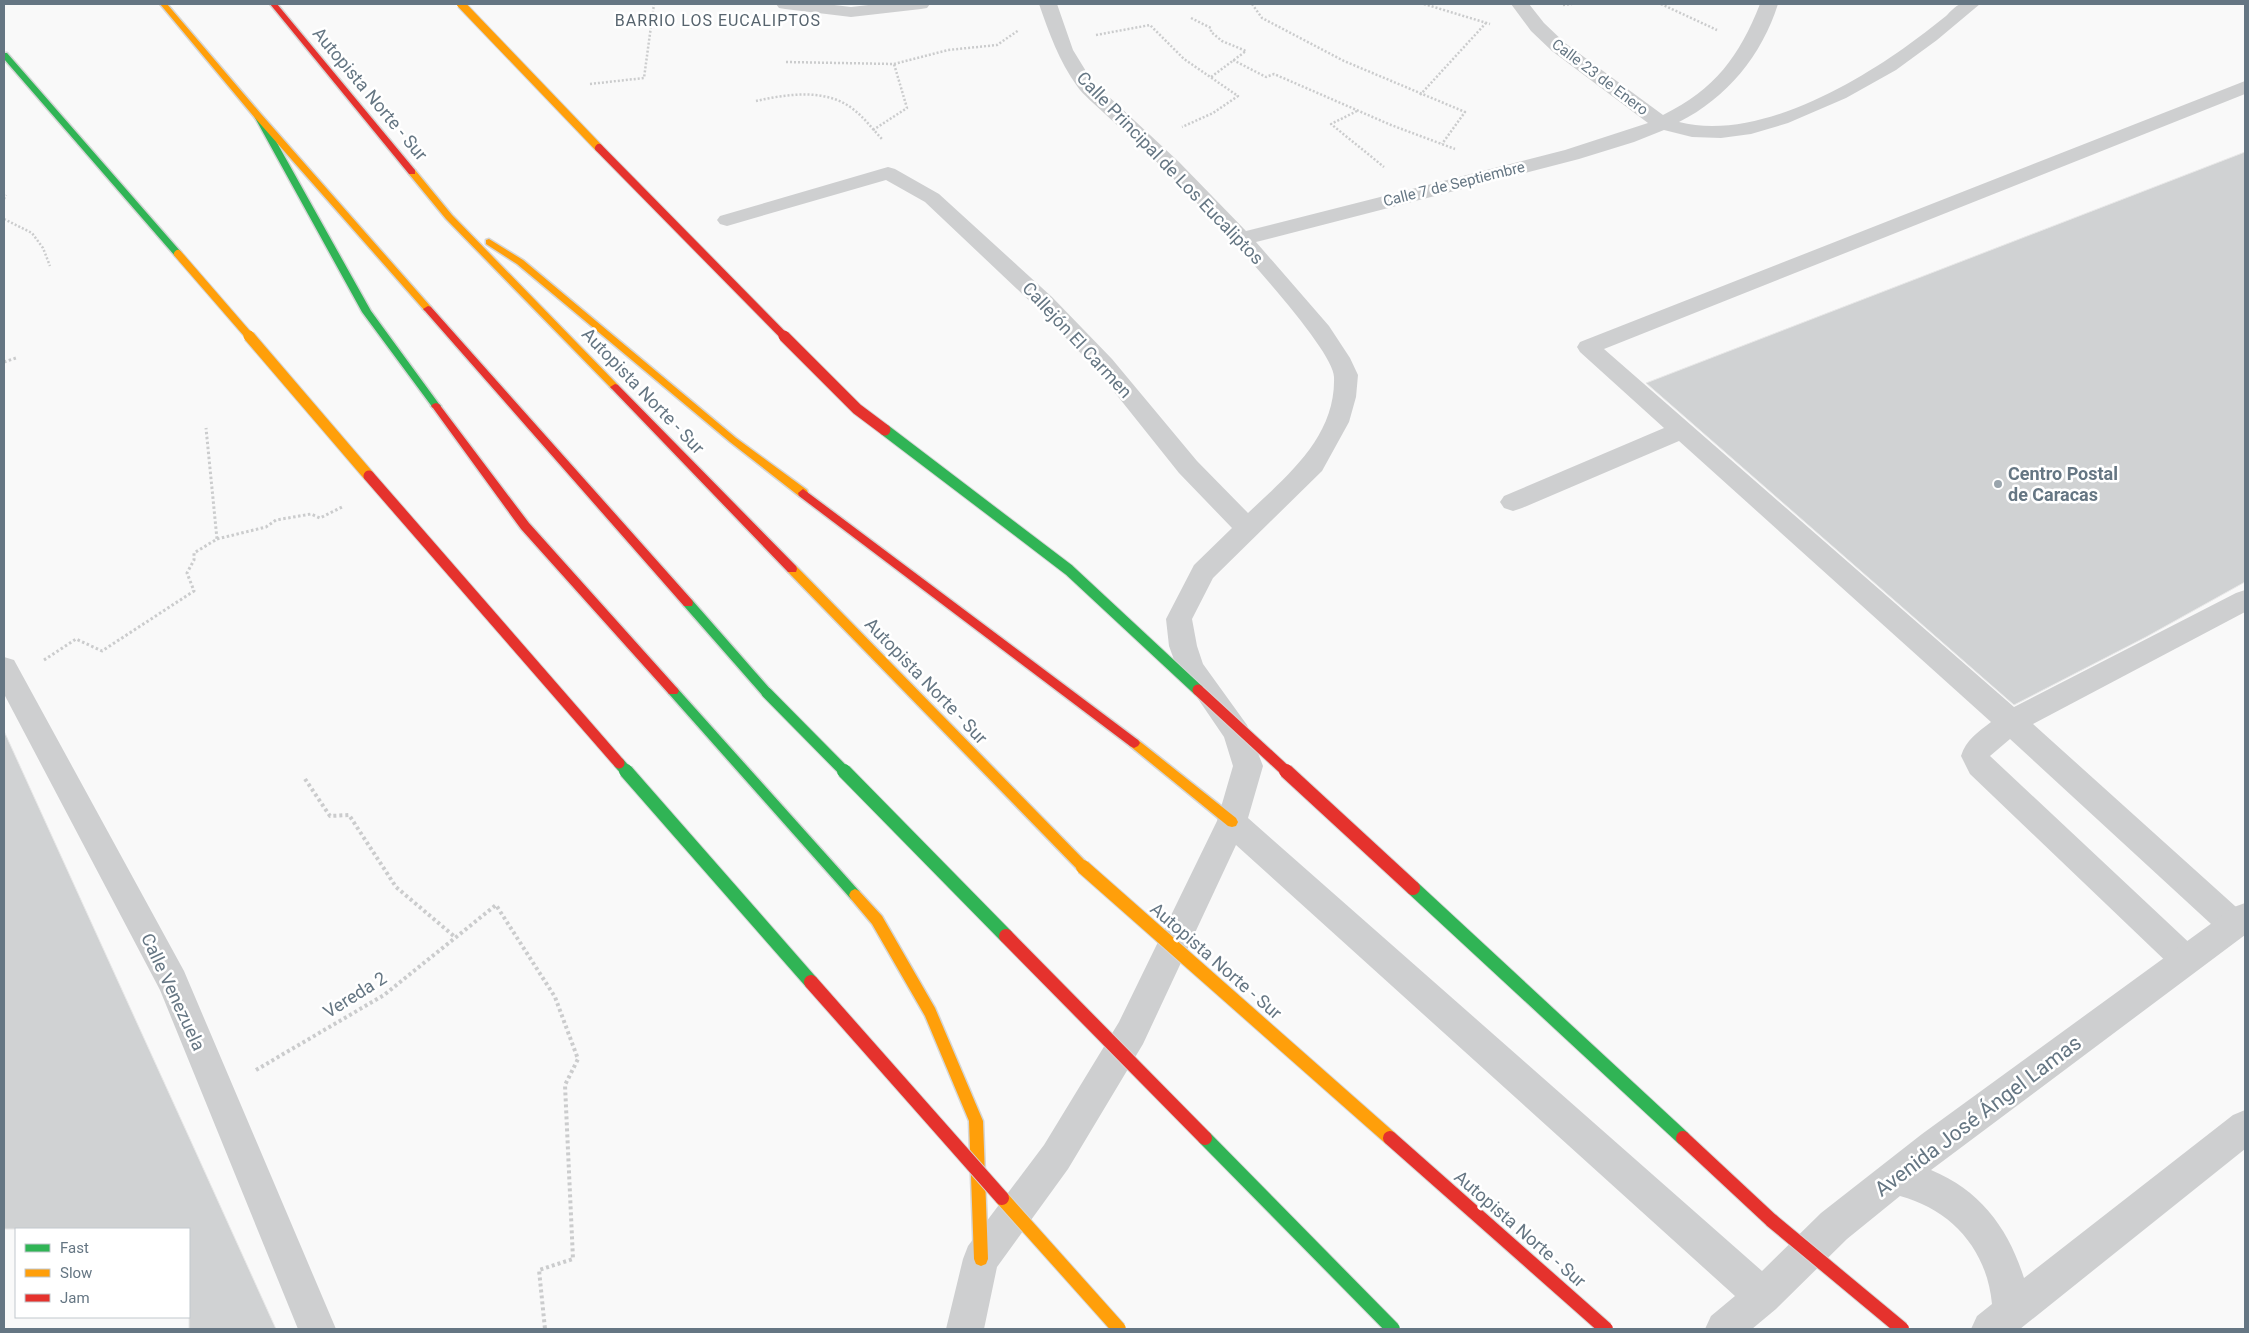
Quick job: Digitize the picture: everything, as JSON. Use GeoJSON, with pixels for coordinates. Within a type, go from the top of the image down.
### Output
{"type":"FeatureCollection","features":[{"type":"Feature","properties":{"kind":"highway"},"geometry":{"type":"LineString","coordinates":[[163,4],[258,116],[767,693],[1393,1329]]}},
{"type":"Feature","properties":{"kind":"highway","name":"Autopista Norte - Sur"},"geometry":{"type":"LineString","coordinates":[[273,4],[449,217],[1083,867],[1606,1329]]}},
{"type":"Feature","properties":{"kind":"highway"},"geometry":{"type":"LineString","coordinates":[[461,4],[720,274],[857,409],[1069,570],[1771,1220],[1902,1329]]}},
{"type":"Feature","properties":{"kind":"highway"},"geometry":{"type":"LineString","coordinates":[[4,55],[782,951],[1119,1329]]}},
{"type":"Feature","properties":{"kind":"highway"},"geometry":{"type":"LineString","coordinates":[[258,116],[367,312],[525,526],[877,920],[930,1012],[976,1121],[981,1259]]}},
{"type":"Feature","properties":{"kind":"highway"},"geometry":{"type":"LineString","coordinates":[[449,217],[520,262],[733,440],[1150,755],[1232,822]]}},
{"type":"Feature","properties":{"kind":"street"},"geometry":{"type":"LineString","coordinates":[[785,4],[851,12],[921,4]]}},
{"type":"Feature","properties":{"kind":"street","name":"Calle 23 de Enero"},"geometry":{"type":"LineString","coordinates":[[1520,4],[1542,33],[1575,61],[1664,124]]}},
{"type":"Feature","properties":{"kind":"street","name":"Calle 7 de Septiembre"},"geometry":{"type":"LineString","coordinates":[[1242,239],[1605,146],[1664,124],[1705,98],[1726,80],[1754,42],[1769,4]]}},
{"type":"Feature","properties":{"kind":"street"},"geometry":{"type":"LineString","coordinates":[[1664,124],[1693,130],[1717,132],[1750,127],[1782,119],[1827,99],[1890,65],[1971,4]]}},
{"type":"Feature","properties":{"kind":"street","name":"Calle Principal de Los Eucaliptos"},"geometry":{"type":"LineString","coordinates":[[965,1329],[981,1259],[1056,1157],[1131,1033],[1232,822],[1248,766],[1237,733],[1191,668],[1183,646],[1178,619],[1203,572],[1313,466],[1337,422],[1344,397],[1346,375],[1339,358],[1322,331],[1242,239],[1172,166],[1085,84],[1073,68],[1048,5]]}},
{"type":"Feature","properties":{"kind":"street"},"geometry":{"type":"LineString","coordinates":[[2240,921],[2011,722],[1588,347],[2245,87]]}},
{"type":"Feature","properties":{"kind":"street"},"geometry":{"type":"LineString","coordinates":[[727,220],[888,173]]}},
{"type":"Feature","properties":{"kind":"street","name":"Callejón El Carmen"},"geometry":{"type":"LineString","coordinates":[[888,173],[932,198],[1044,302],[1104,364],[1188,467],[1247,528]]}},
{"type":"Feature","properties":{"kind":"street"},"geometry":{"type":"LineString","coordinates":[[1513,502],[1682,430]]}},
{"type":"Feature","properties":{"kind":"street"},"geometry":{"type":"LineString","coordinates":[[2186,960],[1980,765],[1974,756],[1977,750],[2011,722],[2245,600]]}},
{"type":"Feature","properties":{"kind":"street","name":"Calle Venezuela"},"geometry":{"type":"LineString","coordinates":[[8,674],[173,982],[317,1329]]}},
{"type":"Feature","properties":{"kind":"street"},"geometry":{"type":"LineString","coordinates":[[1232,822],[1763,1296]]}},
{"type":"Feature","properties":{"kind":"street","name":"Avenida José Ángel Lamas"},"geometry":{"type":"LineString","coordinates":[[1724,1329],[1763,1296],[1834,1226],[1896,1177],[2240,921]]}},
{"type":"Feature","properties":{"kind":"street"},"geometry":{"type":"LineString","coordinates":[[2001,1321],[2245,1127]]}},
{"type":"Feature","properties":{"kind":"street"},"geometry":{"type":"LineString","coordinates":[[1896,1177],[1930,1188],[1954,1202],[1974,1219],[1993,1245],[2006,1278],[2001,1321]]}},
{"type":"Feature","properties":{"kind":"path"},"geometry":{"type":"LineString","coordinates":[[1252,4],[1262,18],[1344,61],[1420,95],[1465,112],[1442,144]]}},
{"type":"Feature","properties":{"kind":"path"},"geometry":{"type":"LineString","coordinates":[[1424,4],[1486,23],[1542,33]]}},
{"type":"Feature","properties":{"kind":"path"},"geometry":{"type":"LineString","coordinates":[[1661,4],[1710,28],[1754,42]]}},
{"type":"Feature","properties":{"kind":"path"},"geometry":{"type":"LineString","coordinates":[[786,62],[894,64],[948,50],[997,44],[1048,5]]}},
{"type":"Feature","properties":{"kind":"path"},"geometry":{"type":"LineString","coordinates":[[1191,18],[1211,28],[1211,32],[1222,41],[1246,51],[1210,77]]}},
{"type":"Feature","properties":{"kind":"path"},"geometry":{"type":"LineString","coordinates":[[1420,95],[1486,23]]}},
{"type":"Feature","properties":{"kind":"path"},"geometry":{"type":"LineString","coordinates":[[1062,42],[1150,25],[1184,59],[1238,96],[1213,113],[1147,143]]}},
{"type":"Feature","properties":{"kind":"path"},"geometry":{"type":"LineString","coordinates":[[1233,60],[1266,77],[1274,74],[1357,111],[1442,144],[1502,172]]}},
{"type":"Feature","properties":{"kind":"path"},"geometry":{"type":"LineString","coordinates":[[873,130],[907,108],[894,64]]}},
{"type":"Feature","properties":{"kind":"path"},"geometry":{"type":"LineString","coordinates":[[756,101],[802,94],[831,100],[848,106],[883,141],[888,173]]}},
{"type":"Feature","properties":{"kind":"path"},"geometry":{"type":"LineString","coordinates":[[1357,111],[1332,124],[1416,194]]}},
{"type":"Feature","properties":{"kind":"path"},"geometry":{"type":"LineString","coordinates":[[4,199],[6,195]]}},
{"type":"Feature","properties":{"kind":"path"},"geometry":{"type":"LineString","coordinates":[[4,219],[8,224]]}},
{"type":"Feature","properties":{"kind":"path"},"geometry":{"type":"LineString","coordinates":[[4,225],[23,226],[43,243],[50,266]]}},
{"type":"Feature","properties":{"kind":"path"},"geometry":{"type":"LineString","coordinates":[[4,362],[16,358]]}},
{"type":"Feature","properties":{"kind":"path"},"geometry":{"type":"LineString","coordinates":[[206,428],[217,539]]}},
{"type":"Feature","properties":{"kind":"path"},"geometry":{"type":"LineString","coordinates":[[8,674],[76,639],[102,651],[194,591],[187,573],[194,560],[194,552],[217,539],[266,527],[276,520],[311,514],[320,518],[349,504]]}},
{"type":"Feature","properties":{"kind":"path"},"geometry":{"type":"LineString","coordinates":[[305,779],[330,816],[349,815],[396,887],[455,937]]}},
{"type":"Feature","properties":{"kind":"path","name":"Vereda 2"},"geometry":{"type":"LineString","coordinates":[[218,1093],[384,995],[496,905],[555,997],[578,1059],[565,1085],[573,1259],[538,1270],[545,1329]]}},
{"type":"Feature","properties":{"kind":"building","name":"Centro Postal de Caracas"},"geometry":{"type":"Polygon","coordinates":[[[2245,152],[2245,582],[2146,637],[2014,705],[1646,383],[2245,152]]]}},
{"type":"Feature","properties":{"kind":"building"},"geometry":{"type":"Polygon","coordinates":[[[4,731],[276,1329],[189,1329],[190,1228],[4,1229],[4,731]]]}},
{"type":"Feature","properties":{"kind":"traffic: fast"},"geometry":{"type":"LineString","coordinates":[[4,55],[178,254]]}},
{"type":"Feature","properties":{"kind":"traffic: fast"},"geometry":{"type":"LineString","coordinates":[[258,116],[367,312],[436,406]]}},
{"type":"Feature","properties":{"kind":"traffic: fast"},"geometry":{"type":"LineString","coordinates":[[885,430],[1069,570],[1198,690]]}},
{"type":"Feature","properties":{"kind":"traffic: fast"},"geometry":{"type":"LineString","coordinates":[[688,603],[767,693]]}},
{"type":"Feature","properties":{"kind":"traffic: fast"},"geometry":{"type":"LineString","coordinates":[[673,691],[855,895]]}},
{"type":"Feature","properties":{"kind":"traffic: fast"},"geometry":{"type":"LineString","coordinates":[[767,693],[1006,936]]}},
{"type":"Feature","properties":{"kind":"traffic: fast"},"geometry":{"type":"LineString","coordinates":[[619,763],[811,982]]}},
{"type":"Feature","properties":{"kind":"traffic: fast"},"geometry":{"type":"LineString","coordinates":[[1413,888],[1683,1138]]}},
{"type":"Feature","properties":{"kind":"traffic: fast"},"geometry":{"type":"LineString","coordinates":[[1205,1138],[1393,1329]]}},
{"type":"Feature","properties":{"kind":"traffic: slow"},"geometry":{"type":"LineString","coordinates":[[163,4],[258,116],[428,309]]}},
{"type":"Feature","properties":{"kind":"traffic: slow"},"geometry":{"type":"LineString","coordinates":[[461,4],[599,148]]}},
{"type":"Feature","properties":{"kind":"traffic: slow"},"geometry":{"type":"LineString","coordinates":[[412,172],[449,217],[615,387]]}},
{"type":"Feature","properties":{"kind":"traffic: slow"},"geometry":{"type":"LineString","coordinates":[[489,242],[520,262],[733,440],[803,493]]}},
{"type":"Feature","properties":{"kind":"traffic: slow"},"geometry":{"type":"LineString","coordinates":[[178,254],[369,476]]}},
{"type":"Feature","properties":{"kind":"traffic: slow"},"geometry":{"type":"LineString","coordinates":[[792,569],[1083,867]]}},
{"type":"Feature","properties":{"kind":"traffic: slow"},"geometry":{"type":"LineString","coordinates":[[1134,743],[1232,822]]}},
{"type":"Feature","properties":{"kind":"traffic: slow"},"geometry":{"type":"LineString","coordinates":[[1083,867],[1390,1138]]}},
{"type":"Feature","properties":{"kind":"traffic: slow"},"geometry":{"type":"LineString","coordinates":[[855,895],[877,920],[930,1012],[976,1121],[981,1259]]}},
{"type":"Feature","properties":{"kind":"traffic: slow"},"geometry":{"type":"LineString","coordinates":[[1002,1198],[1119,1329]]}},
{"type":"Feature","properties":{"kind":"traffic: jam"},"geometry":{"type":"LineString","coordinates":[[273,4],[412,172]]}},
{"type":"Feature","properties":{"kind":"traffic: jam"},"geometry":{"type":"LineString","coordinates":[[599,148],[720,273],[857,409],[885,430]]}},
{"type":"Feature","properties":{"kind":"traffic: jam"},"geometry":{"type":"LineString","coordinates":[[428,309],[688,603]]}},
{"type":"Feature","properties":{"kind":"traffic: jam"},"geometry":{"type":"LineString","coordinates":[[615,387],[792,569]]}},
{"type":"Feature","properties":{"kind":"traffic: jam"},"geometry":{"type":"LineString","coordinates":[[436,406],[525,526],[673,691]]}},
{"type":"Feature","properties":{"kind":"traffic: jam"},"geometry":{"type":"LineString","coordinates":[[369,476],[619,763]]}},
{"type":"Feature","properties":{"kind":"traffic: jam"},"geometry":{"type":"LineString","coordinates":[[803,493],[1134,743]]}},
{"type":"Feature","properties":{"kind":"traffic: jam"},"geometry":{"type":"LineString","coordinates":[[1198,690],[1413,888]]}},
{"type":"Feature","properties":{"kind":"traffic: jam"},"geometry":{"type":"LineString","coordinates":[[1006,936],[1205,1138]]}},
{"type":"Feature","properties":{"kind":"traffic: jam"},"geometry":{"type":"LineString","coordinates":[[811,982],[1002,1198]]}},
{"type":"Feature","properties":{"kind":"traffic: jam"},"geometry":{"type":"LineString","coordinates":[[1390,1138],[1606,1329]]}},
{"type":"Feature","properties":{"kind":"traffic: jam"},"geometry":{"type":"LineString","coordinates":[[1683,1138],[1771,1220],[1902,1329]]}},
{"type":"Feature","properties":{"kind":"place","name":"Centro Postal de Caracas"},"geometry":{"type":"Point","coordinates":[1998,484]}},
{"type":"Feature","properties":{"kind":"district","name":"BARRIO LOS EUCALIPTOS"},"geometry":{"type":"Point","coordinates":[718,20]}}]}
